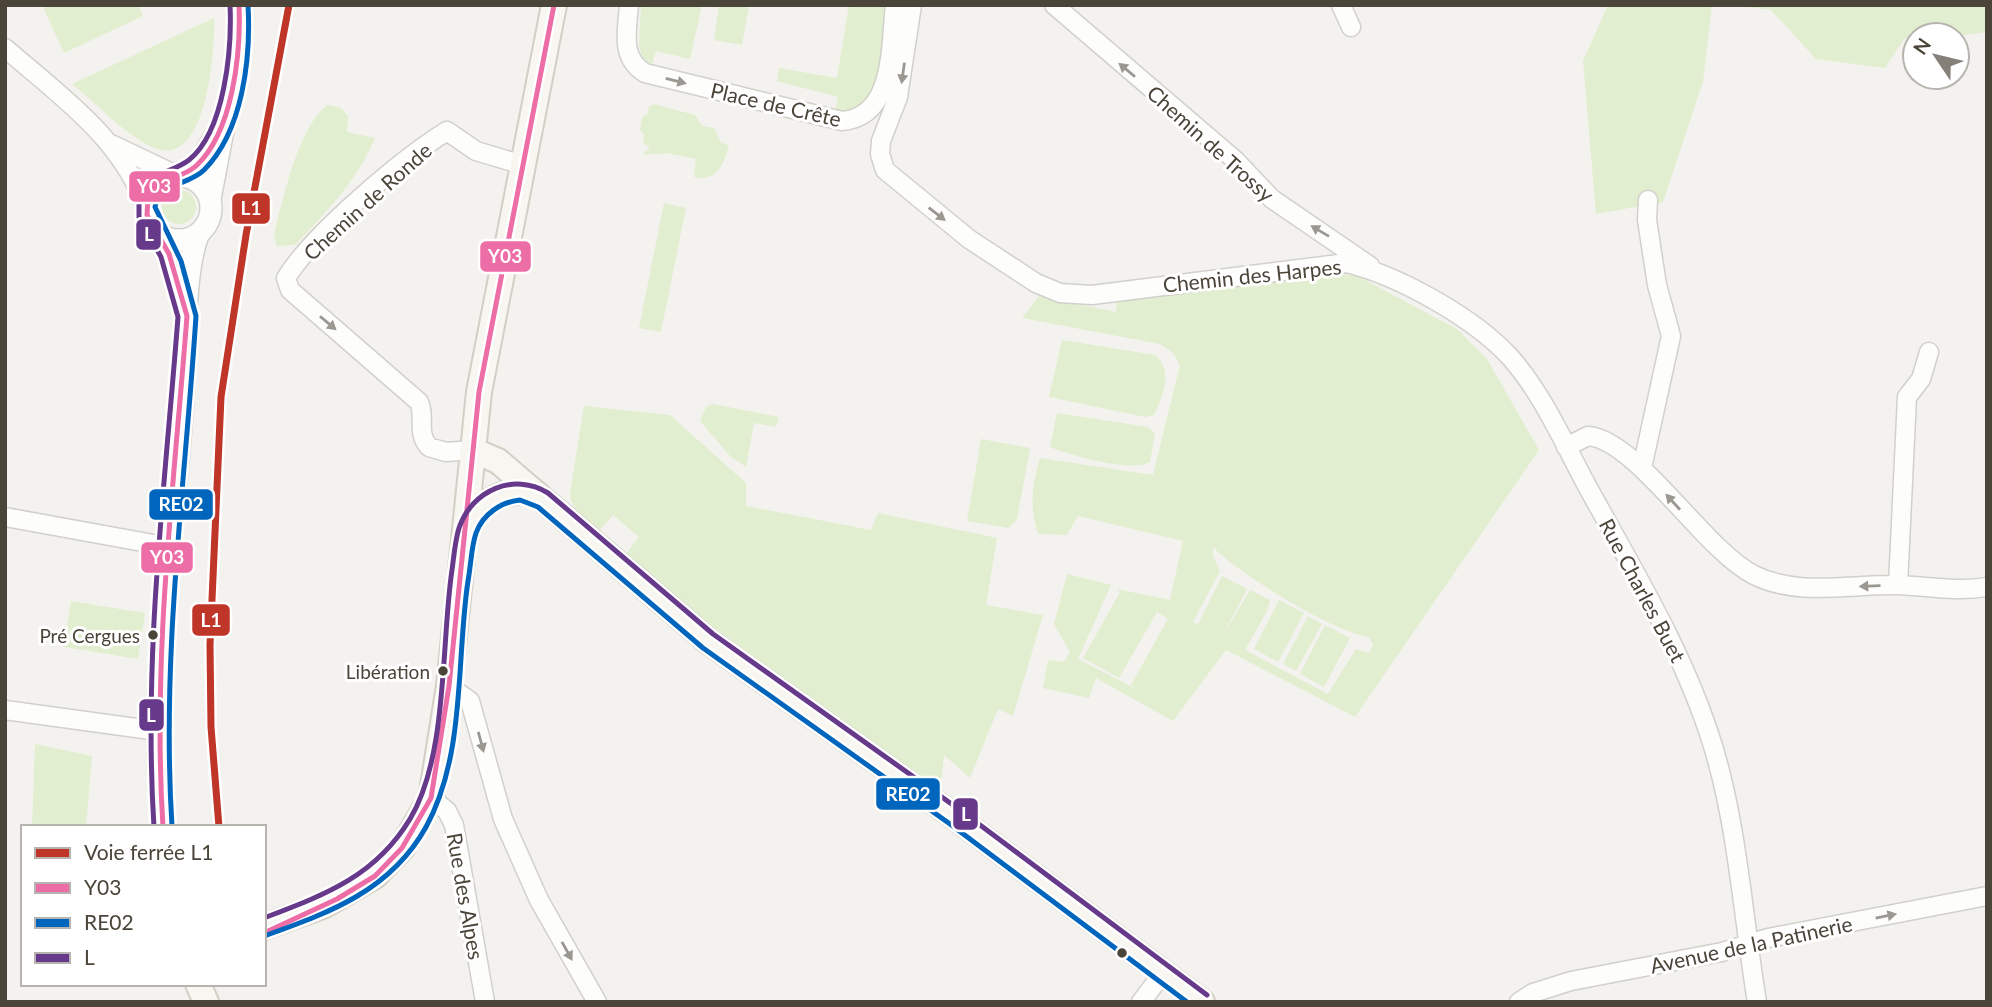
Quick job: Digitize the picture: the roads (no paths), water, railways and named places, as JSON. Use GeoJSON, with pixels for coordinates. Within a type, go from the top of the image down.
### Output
{"type":"FeatureCollection","features":[{"type":"Feature","properties":{"kind":"main road"},"geometry":{"type":"LineString","coordinates":[[276,920],[351,891],[384,868],[412,835],[431,798],[449,686],[482,373],[554,5]]}},
{"type":"Feature","properties":{"kind":"main road"},"geometry":{"type":"LineString","coordinates":[[472,450],[492,456],[708,640],[956,817],[1202,1002]]}},
{"type":"Feature","properties":{"kind":"main road"},"geometry":{"type":"LineString","coordinates":[[466,539],[472,519],[491,500],[510,492],[537,494]]}},
{"type":"Feature","properties":{"kind":"main road"},"geometry":{"type":"LineString","coordinates":[[199,986],[207,1002]]}},
{"type":"Feature","properties":{"kind":"street"},"geometry":{"type":"LineString","coordinates":[[163,825],[158,731],[187,316],[194,250],[199,233],[209,218],[210,199],[239,46],[239,5]]}},
{"type":"Feature","properties":{"kind":"street","name":"Place de Crête"},"geometry":{"type":"LineString","coordinates":[[629,5],[627,51],[633,65],[645,73],[842,121],[860,118],[879,100],[895,5]]}},
{"type":"Feature","properties":{"kind":"street","name":"Chemin des Harpes"},"geometry":{"type":"LineString","coordinates":[[912,5],[898,97],[881,141],[880,154],[885,170],[978,245],[1035,283],[1060,293],[1105,293],[1335,262],[1376,270],[1446,309],[1503,351],[1521,371],[1566,447]]}},
{"type":"Feature","properties":{"kind":"street","name":"Chemin de Trossy"},"geometry":{"type":"LineString","coordinates":[[1055,5],[1235,160],[1272,199],[1376,270]]}},
{"type":"Feature","properties":{"kind":"street"},"geometry":{"type":"LineString","coordinates":[[1341,5],[1351,27]]}},
{"type":"Feature","properties":{"kind":"street"},"geometry":{"type":"LineString","coordinates":[[5,48],[110,144],[151,166],[199,182],[210,199]]}},
{"type":"Feature","properties":{"kind":"street"},"geometry":{"type":"LineString","coordinates":[[146,209],[147,199],[162,180],[197,166],[224,123]]}},
{"type":"Feature","properties":{"kind":"street","name":"Chemin de Ronde"},"geometry":{"type":"LineString","coordinates":[[472,450],[446,452],[429,447],[421,434],[423,410],[419,402],[290,290],[286,282],[288,274],[332,226],[414,154],[447,131],[476,151],[523,165]]}},
{"type":"Feature","properties":{"kind":"street"},"geometry":{"type":"LineString","coordinates":[[110,144],[138,188],[172,261],[187,316]]}},
{"type":"Feature","properties":{"kind":"street"},"geometry":{"type":"LineString","coordinates":[[1642,468],[1671,336],[1657,285],[1647,220],[1648,200]]}},
{"type":"Feature","properties":{"kind":"street"},"geometry":{"type":"LineString","coordinates":[[158,232],[180,240],[199,233]]}},
{"type":"Feature","properties":{"kind":"street"},"geometry":{"type":"LineString","coordinates":[[1898,585],[1907,397],[1921,379],[1929,352]]}},
{"type":"Feature","properties":{"kind":"street"},"geometry":{"type":"LineString","coordinates":[[1566,447],[1592,436],[1642,468],[1719,548],[1755,575],[1801,587],[1898,585],[1960,592],[1987,587]]}},
{"type":"Feature","properties":{"kind":"street","name":"Rue Charles Buet"},"geometry":{"type":"LineString","coordinates":[[1566,447],[1668,631],[1696,696],[1714,748],[1726,800],[1758,1002]]}},
{"type":"Feature","properties":{"kind":"street"},"geometry":{"type":"LineString","coordinates":[[5,517],[170,547]]}},
{"type":"Feature","properties":{"kind":"street"},"geometry":{"type":"LineString","coordinates":[[449,686],[470,701],[503,819],[539,900],[597,1002]]}},
{"type":"Feature","properties":{"kind":"street"},"geometry":{"type":"LineString","coordinates":[[5,710],[158,731]]}},
{"type":"Feature","properties":{"kind":"street","name":"Rue des Alpes"},"geometry":{"type":"LineString","coordinates":[[431,798],[440,803],[454,825],[485,1002]]}},
{"type":"Feature","properties":{"kind":"street","name":"Avenue de la Patinerie"},"geometry":{"type":"LineString","coordinates":[[1519,1002],[1533,993],[1571,981],[1987,896]]}},
{"type":"Feature","properties":{"kind":"street"},"geometry":{"type":"LineString","coordinates":[[1141,1002],[1163,973]]}},
{"type":"Feature","properties":{"kind":"rail line","name":"L1"},"geometry":{"type":"LineString","coordinates":[[219,825],[211,727],[210,645],[221,397],[246,235],[289,5]]}},
{"type":"Feature","properties":{"kind":"place","name":"Pré Cergues"},"geometry":{"type":"Point","coordinates":[153,635]}},
{"type":"Feature","properties":{"kind":"place","name":"Libération"},"geometry":{"type":"Point","coordinates":[443,671]}}]}
